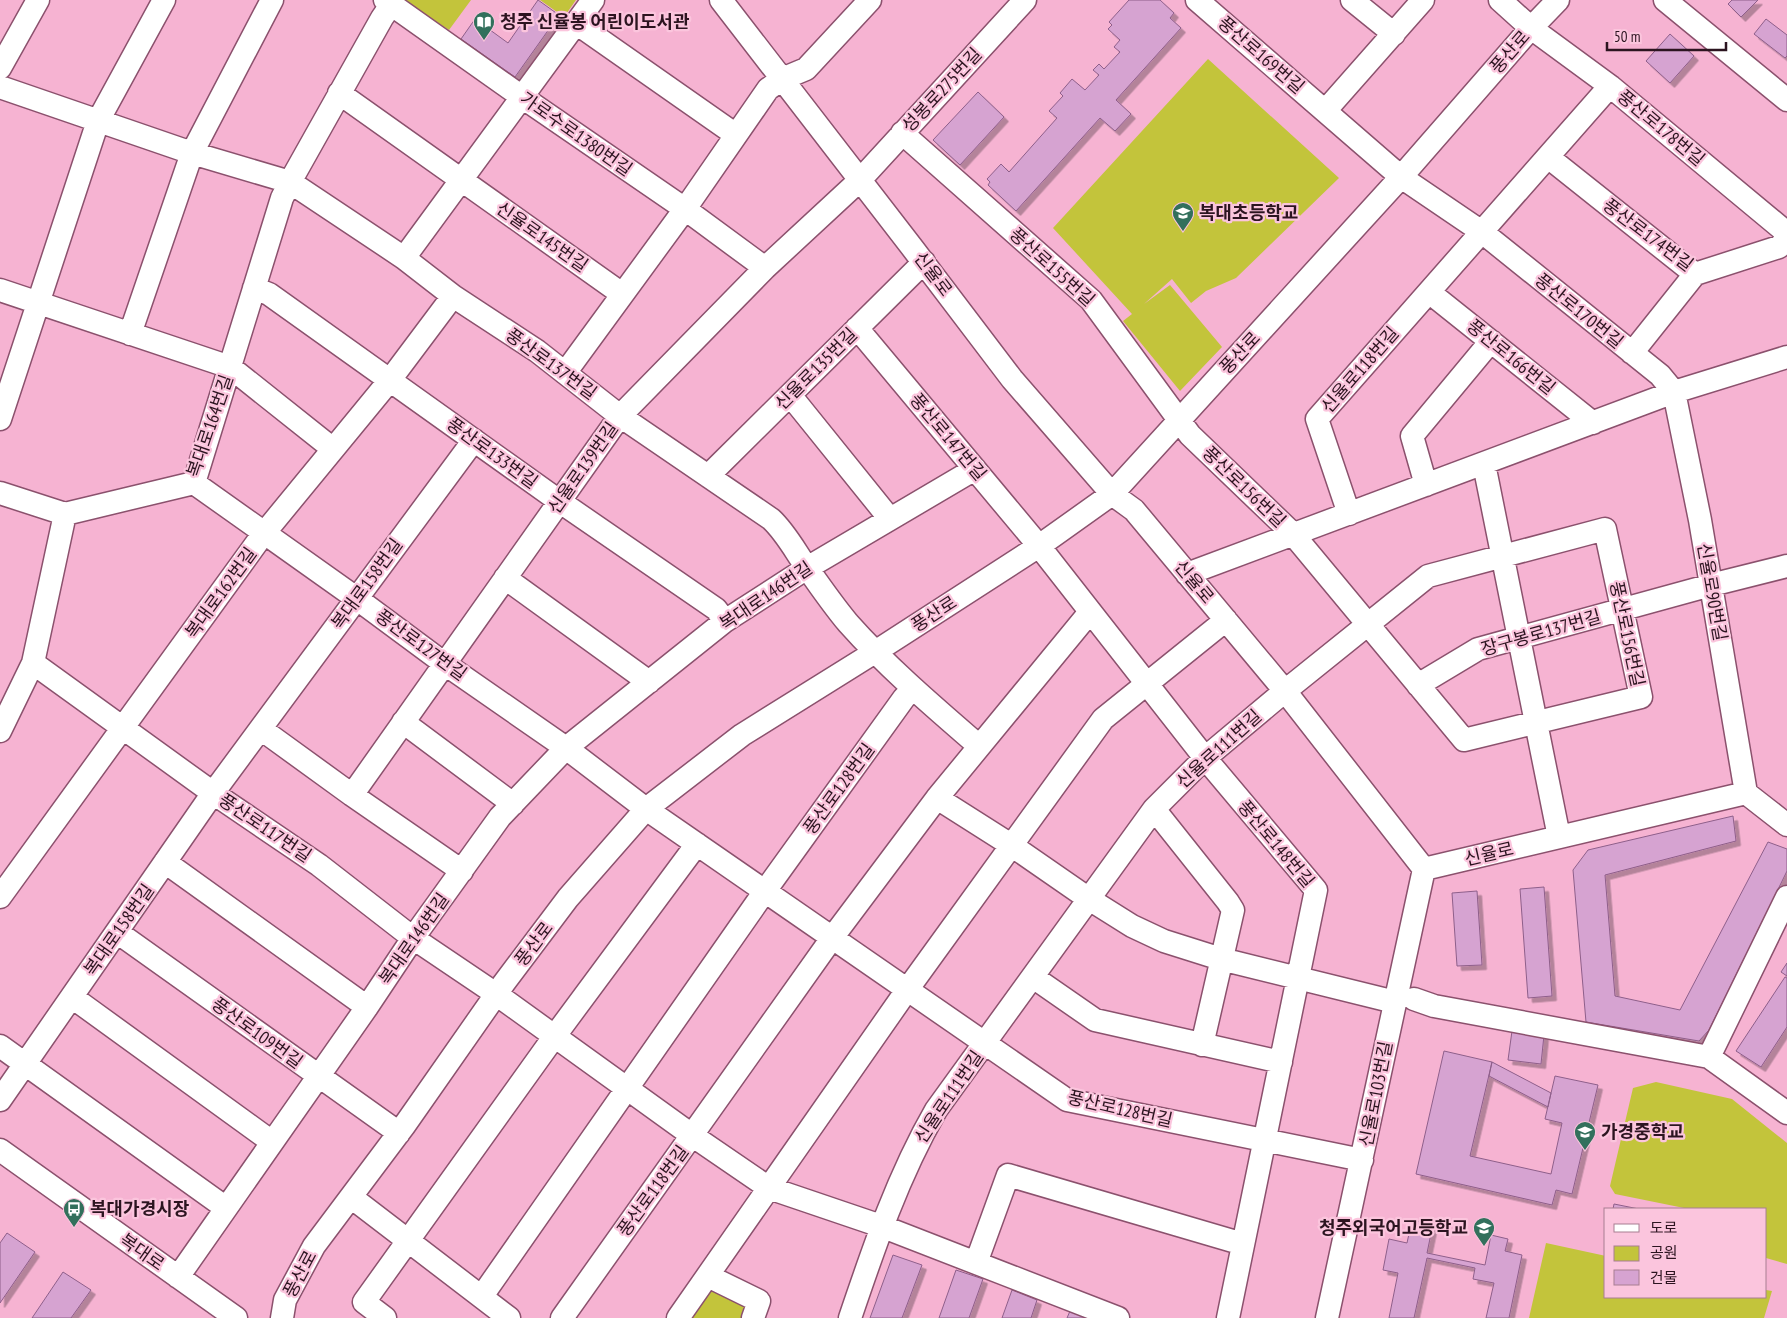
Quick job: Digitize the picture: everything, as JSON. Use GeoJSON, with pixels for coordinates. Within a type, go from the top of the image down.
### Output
{"type":"FeatureCollection","features":[{"type":"Feature","properties":{"kind":"street"},"geometry":{"type":"LineString","coordinates":[[0,68],[38,0]]}},
{"type":"Feature","properties":{"kind":"street"},"geometry":{"type":"LineString","coordinates":[[130,334],[192,153],[272,0]]}},
{"type":"Feature","properties":{"kind":"street"},"geometry":{"type":"LineString","coordinates":[[404,258],[593,0]]}},
{"type":"Feature","properties":{"kind":"street","name":"신율로"},"geometry":{"type":"LineString","coordinates":[[720,0],[924,262],[1012,379],[1112,494],[1134,510],[1285,690],[1424,869],[1746,793]]}},
{"type":"Feature","properties":{"kind":"street"},"geometry":{"type":"LineString","coordinates":[[565,373],[685,209],[768,89],[782,79],[806,69],[870,0]]}},
{"type":"Feature","properties":{"kind":"street","name":"성봉로275번길"},"geometry":{"type":"LineString","coordinates":[[860,180],[1025,0]]}},
{"type":"Feature","properties":{"kind":"street","name":"풍산로169번길"},"geometry":{"type":"LineString","coordinates":[[1197,0],[1401,178]]}},
{"type":"Feature","properties":{"kind":"street"},"geometry":{"type":"LineString","coordinates":[[1352,0],[1394,34]]}},
{"type":"Feature","properties":{"kind":"street"},"geometry":{"type":"LineString","coordinates":[[1324,111],[1423,0]]}},
{"type":"Feature","properties":{"kind":"street","name":"풍산로178번길"},"geometry":{"type":"LineString","coordinates":[[1500,0],[1531,28],[1610,86],[1787,232]]}},
{"type":"Feature","properties":{"kind":"street","name":"풍산로"},"geometry":{"type":"LineString","coordinates":[[282,1318],[285,1300],[314,1246],[399,1133],[496,994],[568,898],[646,809],[742,735],[875,652],[1038,546],[1112,494],[1401,178],[1531,28],[1558,0]]}},
{"type":"Feature","properties":{"kind":"street"},"geometry":{"type":"LineString","coordinates":[[1666,0],[1787,100]]}},
{"type":"Feature","properties":{"kind":"street"},"geometry":{"type":"LineString","coordinates":[[2,412],[98,121],[163,3]]}},
{"type":"Feature","properties":{"kind":"street","name":"복대로164번길"},"geometry":{"type":"LineString","coordinates":[[65,514],[194,483],[282,198],[382,18],[388,3]]}},
{"type":"Feature","properties":{"kind":"street","name":"가로수로1380번길"},"geometry":{"type":"LineString","coordinates":[[388,3],[685,209],[765,268]]}},
{"type":"Feature","properties":{"kind":"street"},"geometry":{"type":"LineString","coordinates":[[576,23],[736,135]]}},
{"type":"Feature","properties":{"kind":"street"},"geometry":{"type":"LineString","coordinates":[[1429,292],[1610,86]]}},
{"type":"Feature","properties":{"kind":"street","name":"풍산로137번길"},"geometry":{"type":"LineString","coordinates":[[0,87],[192,153],[290,182],[404,258],[453,296],[537,351],[620,416],[771,519],[779,527],[847,622],[875,652]]}},
{"type":"Feature","properties":{"kind":"street","name":"신율로145번길"},"geometry":{"type":"LineString","coordinates":[[340,93],[622,294]]}},
{"type":"Feature","properties":{"kind":"street","name":"풍산로155번길"},"geometry":{"type":"LineString","coordinates":[[902,134],[1091,300],[1178,420]]}},
{"type":"Feature","properties":{"kind":"street","name":"풍산로174번길"},"geometry":{"type":"LineString","coordinates":[[1548,157],[1695,274],[1779,247],[1787,240]]}},
{"type":"Feature","properties":{"kind":"street","name":"풍산로170번길"},"geometry":{"type":"LineString","coordinates":[[1401,178],[1482,232],[1660,375],[1674,392]]}},
{"type":"Feature","properties":{"kind":"street","name":"신율로139번길"},"geometry":{"type":"LineString","coordinates":[[352,795],[620,416],[765,268],[860,180]]}},
{"type":"Feature","properties":{"kind":"street","name":"신율로135번길"},"geometry":{"type":"LineString","coordinates":[[708,476],[924,262]]}},
{"type":"Feature","properties":{"kind":"street"},"geometry":{"type":"LineString","coordinates":[[1632,353],[1695,274]]}},
{"type":"Feature","properties":{"kind":"street","name":"풍산로133번길"},"geometry":{"type":"LineString","coordinates":[[254,288],[269,294],[559,501],[716,609],[725,621]]}},
{"type":"Feature","properties":{"kind":"street"},"geometry":{"type":"LineString","coordinates":[[0,290],[230,367],[333,449]]}},
{"type":"Feature","properties":{"kind":"street","name":"풍산로166번길"},"geometry":{"type":"LineString","coordinates":[[1429,292],[1593,423]]}},
{"type":"Feature","properties":{"kind":"street","name":"신율로118번길"},"geometry":{"type":"LineString","coordinates":[[1349,514],[1317,420],[1429,292]]}},
{"type":"Feature","properties":{"kind":"street","name":"복대로162번길"},"geometry":{"type":"LineString","coordinates":[[0,897],[264,534],[390,380],[453,296]]}},
{"type":"Feature","properties":{"kind":"street","name":"풍산로147번길"},"geometry":{"type":"LineString","coordinates":[[858,328],[1038,546]]}},
{"type":"Feature","properties":{"kind":"street"},"geometry":{"type":"LineString","coordinates":[[1426,485],[1412,436],[1490,341]]}},
{"type":"Feature","properties":{"kind":"street"},"geometry":{"type":"LineString","coordinates":[[1187,574],[1674,392],[1787,357]]}},
{"type":"Feature","properties":{"kind":"street","name":"신율로90번길"},"geometry":{"type":"LineString","coordinates":[[1674,392],[1700,520],[1746,793]]}},
{"type":"Feature","properties":{"kind":"street"},"geometry":{"type":"LineString","coordinates":[[790,395],[890,519]]}},
{"type":"Feature","properties":{"kind":"street","name":"풍산로156번길"},"geometry":{"type":"LineString","coordinates":[[1178,420],[1190,435],[1292,534],[1367,624],[1464,740],[1641,697],[1605,529],[1428,576],[1367,624]]}},
{"type":"Feature","properties":{"kind":"street","name":"복대로158번길"},"geometry":{"type":"LineString","coordinates":[[0,1100],[213,793],[474,440]]}},
{"type":"Feature","properties":{"kind":"street"},"geometry":{"type":"LineString","coordinates":[[1484,464],[1559,837]]}},
{"type":"Feature","properties":{"kind":"street","name":"복대로146번길"},"geometry":{"type":"LineString","coordinates":[[178,1277],[367,1007],[413,938],[500,817],[566,748],[725,621],[807,568],[974,469]]}},
{"type":"Feature","properties":{"kind":"street","name":"풍산로127번길"},"geometry":{"type":"LineString","coordinates":[[194,483],[445,664],[566,748],[646,809]]}},
{"type":"Feature","properties":{"kind":"street"},"geometry":{"type":"LineString","coordinates":[[0,493],[65,514],[33,663],[0,731]]}},
{"type":"Feature","properties":{"kind":"street","name":"풍산로148번길"},"geometry":{"type":"LineString","coordinates":[[1038,546],[1205,758],[1316,890],[1228,1318]]}},
{"type":"Feature","properties":{"kind":"street","name":"장구봉로137번길"},"geometry":{"type":"LineString","coordinates":[[1418,685],[1478,648],[1787,566]]}},
{"type":"Feature","properties":{"kind":"street"},"geometry":{"type":"LineString","coordinates":[[505,578],[649,682]]}},
{"type":"Feature","properties":{"kind":"street"},"geometry":{"type":"LineString","coordinates":[[832,938],[937,798],[1090,612]]}},
{"type":"Feature","properties":{"kind":"street"},"geometry":{"type":"LineString","coordinates":[[678,1318],[907,990],[1104,719],[1226,620]]}},
{"type":"Feature","properties":{"kind":"street","name":"신율로111번길"},"geometry":{"type":"LineString","coordinates":[[850,1318],[881,1226],[917,1143],[936,1110],[1154,809],[1205,758],[1367,624]]}},
{"type":"Feature","properties":{"kind":"street"},"geometry":{"type":"LineString","coordinates":[[875,652],[979,746]]}},
{"type":"Feature","properties":{"kind":"street","name":"풍산로117번길"},"geometry":{"type":"LineString","coordinates":[[33,663],[213,793],[319,865],[413,938],[496,994]]}},
{"type":"Feature","properties":{"kind":"street","name":"풍산로128번길"},"geometry":{"type":"LineString","coordinates":[[627,1089],[765,891],[904,698],[914,689]]}},
{"type":"Feature","properties":{"kind":"street"},"geometry":{"type":"LineString","coordinates":[[403,722],[513,804]]}},
{"type":"Feature","properties":{"kind":"street"},"geometry":{"type":"LineString","coordinates":[[261,728],[352,795],[462,871]]}},
{"type":"Feature","properties":{"kind":"street"},"geometry":{"type":"LineString","coordinates":[[1746,793],[1787,825]]}},
{"type":"Feature","properties":{"kind":"street"},"geometry":{"type":"LineString","coordinates":[[937,798],[1011,845],[1089,899],[1132,926],[1164,941],[1221,959],[1298,979],[1404,1001],[1708,1057],[1787,1113]]}},
{"type":"Feature","properties":{"kind":"street","name":"풍산로128번길"},"geometry":{"type":"LineString","coordinates":[[646,809],[1067,1100],[1362,1160]]}},
{"type":"Feature","properties":{"kind":"street"},"geometry":{"type":"LineString","coordinates":[[1154,809],[1233,910],[1202,1045]]}},
{"type":"Feature","properties":{"kind":"street"},"geometry":{"type":"LineString","coordinates":[[385,1318],[364,1302],[554,1037],[697,844]]}},
{"type":"Feature","properties":{"kind":"street"},"geometry":{"type":"LineString","coordinates":[[165,862],[367,1007]]}},
{"type":"Feature","properties":{"kind":"street","name":"신율로103번길"},"geometry":{"type":"LineString","coordinates":[[1327,1318],[1362,1160],[1404,1001],[1424,869]]}},
{"type":"Feature","properties":{"kind":"street"},"geometry":{"type":"LineString","coordinates":[[1708,1057],[1787,897]]}},
{"type":"Feature","properties":{"kind":"street","name":"풍산로109번길"},"geometry":{"type":"LineString","coordinates":[[117,932],[399,1133]]}},
{"type":"Feature","properties":{"kind":"street","name":"풍산로118번길"},"geometry":{"type":"LineString","coordinates":[[562,1318],[832,938]]}},
{"type":"Feature","properties":{"kind":"street"},"geometry":{"type":"LineString","coordinates":[[1033,977],[1095,1020],[1280,1062]]}},
{"type":"Feature","properties":{"kind":"street","name":"풍산로118번길"},"geometry":{"type":"LineString","coordinates":[[496,994],[692,1136],[769,1188],[881,1226],[1118,1318]]}},
{"type":"Feature","properties":{"kind":"street"},"geometry":{"type":"LineString","coordinates":[[72,997],[272,1142]]}},
{"type":"Feature","properties":{"kind":"street"},"geometry":{"type":"LineString","coordinates":[[0,1046],[226,1208]]}},
{"type":"Feature","properties":{"kind":"street"},"geometry":{"type":"LineString","coordinates":[[482,1296],[627,1089]]}},
{"type":"Feature","properties":{"kind":"street","name":"복대로"},"geometry":{"type":"LineString","coordinates":[[0,1150],[236,1318]]}},
{"type":"Feature","properties":{"kind":"street"},"geometry":{"type":"LineString","coordinates":[[976,1263],[1008,1175],[1243,1244]]}},
{"type":"Feature","properties":{"kind":"street"},"geometry":{"type":"LineString","coordinates":[[351,1197],[509,1318]]}},
{"type":"Feature","properties":{"kind":"street"},"geometry":{"type":"LineString","coordinates":[[708,1276],[756,1309]]}},
{"type":"Feature","properties":{"kind":"green space"},"geometry":{"type":"Polygon","coordinates":[[[403,0],[471,0],[449,30],[403,0]]]}},
{"type":"Feature","properties":{"kind":"green space"},"geometry":{"type":"Polygon","coordinates":[[[540,0],[576,0],[564,17],[540,0]]]}},
{"type":"Feature","properties":{"kind":"green space"},"geometry":{"type":"Polygon","coordinates":[[[1208,59],[1339,178],[1236,278],[1206,291],[1191,303],[1172,279],[1144,304],[1170,285],[1222,347],[1180,391],[1123,321],[1132,314],[1053,228],[1208,59]]]}},
{"type":"Feature","properties":{"kind":"green space"},"geometry":{"type":"Polygon","coordinates":[[[1656,1082],[1732,1099],[1787,1143],[1787,1264],[1767,1258],[1767,1208],[1684,1208],[1615,1194],[1610,1186],[1633,1088],[1656,1082]]]}},
{"type":"Feature","properties":{"kind":"green space"},"geometry":{"type":"Polygon","coordinates":[[[1546,1243],[1604,1256],[1604,1298],[1767,1298],[1767,1290],[1772,1291],[1764,1318],[1529,1318],[1546,1243]]]}},
{"type":"Feature","properties":{"kind":"green space"},"geometry":{"type":"Polygon","coordinates":[[[711,1284],[749,1302],[744,1318],[687,1318],[711,1284]]]}},
{"type":"Feature","properties":{"kind":"building","name":"청주 신율봉 어린이도서관"},"geometry":{"type":"Polygon","coordinates":[[[538,0],[559,15],[515,77],[461,39],[475,19],[508,43],[538,0]]]}},
{"type":"Feature","properties":{"kind":"building"},"geometry":{"type":"Polygon","coordinates":[[[1129,0],[1160,0],[1174,13],[1170,18],[1181,28],[1116,100],[1131,114],[1115,131],[1100,118],[1016,211],[988,185],[990,182],[987,179],[1001,164],[1009,172],[1057,118],[1049,111],[1063,96],[1060,93],[1072,79],[1085,90],[1099,75],[1093,70],[1099,64],[1104,69],[1120,52],[1114,47],[1120,40],[1108,29],[1112,25],[1109,22],[1129,0]]]}},
{"type":"Feature","properties":{"kind":"building"},"geometry":{"type":"Polygon","coordinates":[[[1732,0],[1758,0],[1741,17],[1728,4],[1732,0]]]}},
{"type":"Feature","properties":{"kind":"building"},"geometry":{"type":"Polygon","coordinates":[[[1766,19],[1787,35],[1787,56],[1785,58],[1754,34],[1766,19]]]}},
{"type":"Feature","properties":{"kind":"building"},"geometry":{"type":"Polygon","coordinates":[[[1670,34],[1694,56],[1670,83],[1646,61],[1670,34]]]}},
{"type":"Feature","properties":{"kind":"building"},"geometry":{"type":"Polygon","coordinates":[[[978,92],[1004,117],[960,165],[933,140],[978,92]]]}},
{"type":"Feature","properties":{"kind":"building"},"geometry":{"type":"Polygon","coordinates":[[[1733,816],[1736,841],[1605,875],[1615,996],[1680,1010],[1768,842],[1787,849],[1787,871],[1709,1030],[1699,1041],[1586,1022],[1573,870],[1588,850],[1733,816]]]}},
{"type":"Feature","properties":{"kind":"building"},"geometry":{"type":"Polygon","coordinates":[[[1544,887],[1552,996],[1528,998],[1520,889],[1544,887]]]}},
{"type":"Feature","properties":{"kind":"building"},"geometry":{"type":"Polygon","coordinates":[[[1477,891],[1482,965],[1457,966],[1452,893],[1477,891]]]}},
{"type":"Feature","properties":{"kind":"building"},"geometry":{"type":"Polygon","coordinates":[[[1787,963],[1787,976],[1781,972],[1787,963]]]}},
{"type":"Feature","properties":{"kind":"building"},"geometry":{"type":"Polygon","coordinates":[[[1785,977],[1787,978],[1787,1027],[1761,1067],[1736,1051],[1785,977]]]}},
{"type":"Feature","properties":{"kind":"building"},"geometry":{"type":"Polygon","coordinates":[[[1512,1031],[1544,1035],[1541,1064],[1508,1060],[1512,1031]]]}},
{"type":"Feature","properties":{"kind":"building","name":"가경중학교"},"geometry":{"type":"Polygon","coordinates":[[[1444,1051],[1492,1062],[1470,1156],[1551,1174],[1562,1123],[1545,1119],[1555,1076],[1598,1085],[1572,1194],[1556,1190],[1552,1205],[1416,1174],[1444,1051]]]}},
{"type":"Feature","properties":{"kind":"building"},"geometry":{"type":"Polygon","coordinates":[[[1492,1062],[1551,1093],[1548,1107],[1489,1076],[1492,1062]]]}},
{"type":"Feature","properties":{"kind":"building"},"geometry":{"type":"Polygon","coordinates":[[[1614,1204],[1634,1208],[1613,1208],[1614,1204]]]}},
{"type":"Feature","properties":{"kind":"building","name":"청주외국어고등학교"},"geometry":{"type":"Polygon","coordinates":[[[1412,1220],[1433,1224],[1427,1253],[1485,1265],[1491,1235],[1508,1239],[1505,1251],[1522,1255],[1509,1318],[1486,1318],[1494,1283],[1473,1279],[1475,1268],[1427,1258],[1414,1318],[1389,1318],[1398,1273],[1383,1270],[1389,1239],[1407,1243],[1412,1220]]]}},
{"type":"Feature","properties":{"kind":"building"},"geometry":{"type":"Polygon","coordinates":[[[7,1233],[35,1252],[0,1303],[0,1243],[7,1233]]]}},
{"type":"Feature","properties":{"kind":"building"},"geometry":{"type":"Polygon","coordinates":[[[893,1255],[922,1265],[902,1318],[870,1318],[893,1255]]]}},
{"type":"Feature","properties":{"kind":"building"},"geometry":{"type":"Polygon","coordinates":[[[956,1270],[983,1279],[969,1318],[939,1318],[956,1270]]]}},
{"type":"Feature","properties":{"kind":"building"},"geometry":{"type":"Polygon","coordinates":[[[63,1272],[91,1290],[71,1318],[32,1318],[63,1272]]]}},
{"type":"Feature","properties":{"kind":"building"},"geometry":{"type":"Polygon","coordinates":[[[1012,1290],[1037,1300],[1031,1318],[1002,1318],[1012,1290]]]}},
{"type":"Feature","properties":{"kind":"building"},"geometry":{"type":"Polygon","coordinates":[[[1070,1311],[1089,1318],[1067,1318],[1070,1311]]]}},
{"type":"Feature","properties":{"kind":"place","name":"청주 신율봉 어린이도서관"},"geometry":{"type":"Point","coordinates":[484,41]}},
{"type":"Feature","properties":{"kind":"place","name":"복대초등학교"},"geometry":{"type":"Point","coordinates":[1183,232]}},
{"type":"Feature","properties":{"kind":"place","name":"가경중학교"},"geometry":{"type":"Point","coordinates":[1585,1151]}},
{"type":"Feature","properties":{"kind":"place","name":"복대가경시장"},"geometry":{"type":"Point","coordinates":[74,1228]}},
{"type":"Feature","properties":{"kind":"place","name":"청주외국어고등학교"},"geometry":{"type":"Point","coordinates":[1484,1247]}}]}
